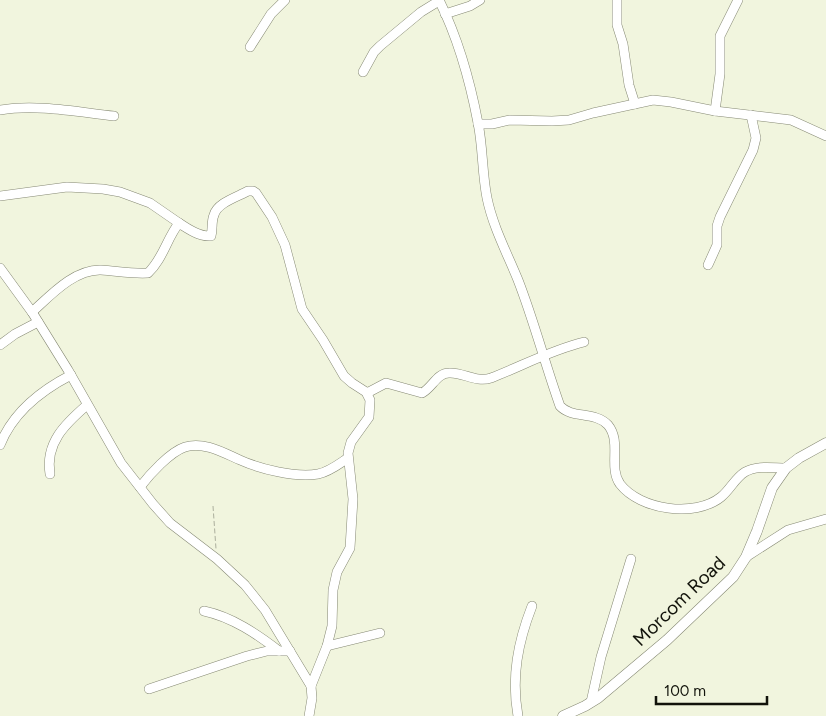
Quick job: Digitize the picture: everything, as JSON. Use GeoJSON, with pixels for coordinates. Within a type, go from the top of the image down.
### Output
{"type":"FeatureCollection","features":[{"type":"Feature","properties":{"kind":"street"},"geometry":{"type":"LineString","coordinates":[[250,47],[271,14],[285,0]]}},
{"type":"Feature","properties":{"kind":"street"},"geometry":{"type":"LineString","coordinates":[[364,72],[374,52],[380,46],[439,0],[463,61],[478,124],[482,166],[492,216],[518,281],[560,406],[571,414],[598,419],[613,432],[616,474],[619,482],[627,492],[653,506],[681,510],[709,504],[722,497],[744,473],[757,468],[786,468]]}},
{"type":"Feature","properties":{"kind":"street"},"geometry":{"type":"LineString","coordinates":[[445,14],[470,6],[480,0]]}},
{"type":"Feature","properties":{"kind":"street"},"geometry":{"type":"LineString","coordinates":[[617,0],[617,25],[623,44],[629,85],[635,104]]}},
{"type":"Feature","properties":{"kind":"street"},"geometry":{"type":"LineString","coordinates":[[715,111],[720,74],[720,36],[738,0]]}},
{"type":"Feature","properties":{"kind":"street"},"geometry":{"type":"LineString","coordinates":[[478,124],[492,124],[510,120],[569,120],[653,100],[715,111],[791,120],[826,136]]}},
{"type":"Feature","properties":{"kind":"street"},"geometry":{"type":"LineString","coordinates":[[0,110],[16,108],[54,109],[114,116]]}},
{"type":"Feature","properties":{"kind":"street"},"geometry":{"type":"LineString","coordinates":[[708,265],[717,245],[717,226],[720,217],[753,150],[756,138],[750,115]]}},
{"type":"Feature","properties":{"kind":"street"},"geometry":{"type":"LineString","coordinates":[[0,196],[67,187],[120,192],[150,203],[196,233],[211,236],[213,216],[216,210],[248,191],[255,191],[272,217],[285,245],[302,309],[344,376],[367,393],[370,400],[370,415],[351,442],[348,458],[353,499],[350,548],[337,572],[333,590],[332,626],[327,646],[311,686]]}},
{"type":"Feature","properties":{"kind":"street"},"geometry":{"type":"LineString","coordinates":[[32,312],[63,285],[88,272],[100,270],[124,274],[148,274],[157,262],[170,235],[179,222]]}},
{"type":"Feature","properties":{"kind":"street"},"geometry":{"type":"LineString","coordinates":[[1,269],[32,312],[71,375],[121,463],[170,524],[217,559],[245,585],[265,610],[311,686],[312,698],[308,716]]}},
{"type":"Feature","properties":{"kind":"street"},"geometry":{"type":"LineString","coordinates":[[0,345],[15,334],[38,322]]}},
{"type":"Feature","properties":{"kind":"street"},"geometry":{"type":"LineString","coordinates":[[367,393],[386,383],[422,393],[440,376],[450,373],[472,379],[488,379],[542,355],[566,346],[584,342]]}},
{"type":"Feature","properties":{"kind":"street"},"geometry":{"type":"LineString","coordinates":[[0,445],[11,422],[24,408],[49,386],[71,375]]}},
{"type":"Feature","properties":{"kind":"street"},"geometry":{"type":"LineString","coordinates":[[50,474],[48,456],[55,440],[76,415],[88,405]]}},
{"type":"Feature","properties":{"kind":"street","name":"Morcom Road"},"geometry":{"type":"LineString","coordinates":[[563,716],[591,702],[667,640],[733,577],[746,557],[772,488],[786,468],[799,458],[826,443]]}},
{"type":"Feature","properties":{"kind":"street"},"geometry":{"type":"LineString","coordinates":[[140,487],[154,469],[185,447],[204,446],[255,466],[302,474],[318,474],[335,467],[348,458]]}},
{"type":"Feature","properties":{"kind":"street"},"geometry":{"type":"LineString","coordinates":[[746,557],[788,530],[826,520]]}},
{"type":"Feature","properties":{"kind":"street"},"geometry":{"type":"LineString","coordinates":[[591,702],[601,657],[631,559]]}},
{"type":"Feature","properties":{"kind":"street"},"geometry":{"type":"LineString","coordinates":[[518,716],[514,676],[519,647],[532,606]]}},
{"type":"Feature","properties":{"kind":"street"},"geometry":{"type":"LineString","coordinates":[[204,611],[227,618],[280,651]]}},
{"type":"Feature","properties":{"kind":"street"},"geometry":{"type":"LineString","coordinates":[[327,646],[380,633]]}},
{"type":"Feature","properties":{"kind":"street"},"geometry":{"type":"LineString","coordinates":[[149,689],[247,656],[267,651],[290,651]]}},
{"type":"Feature","properties":{"kind":"path"},"geometry":{"type":"LineString","coordinates":[[213,506],[217,559]]}}]}
